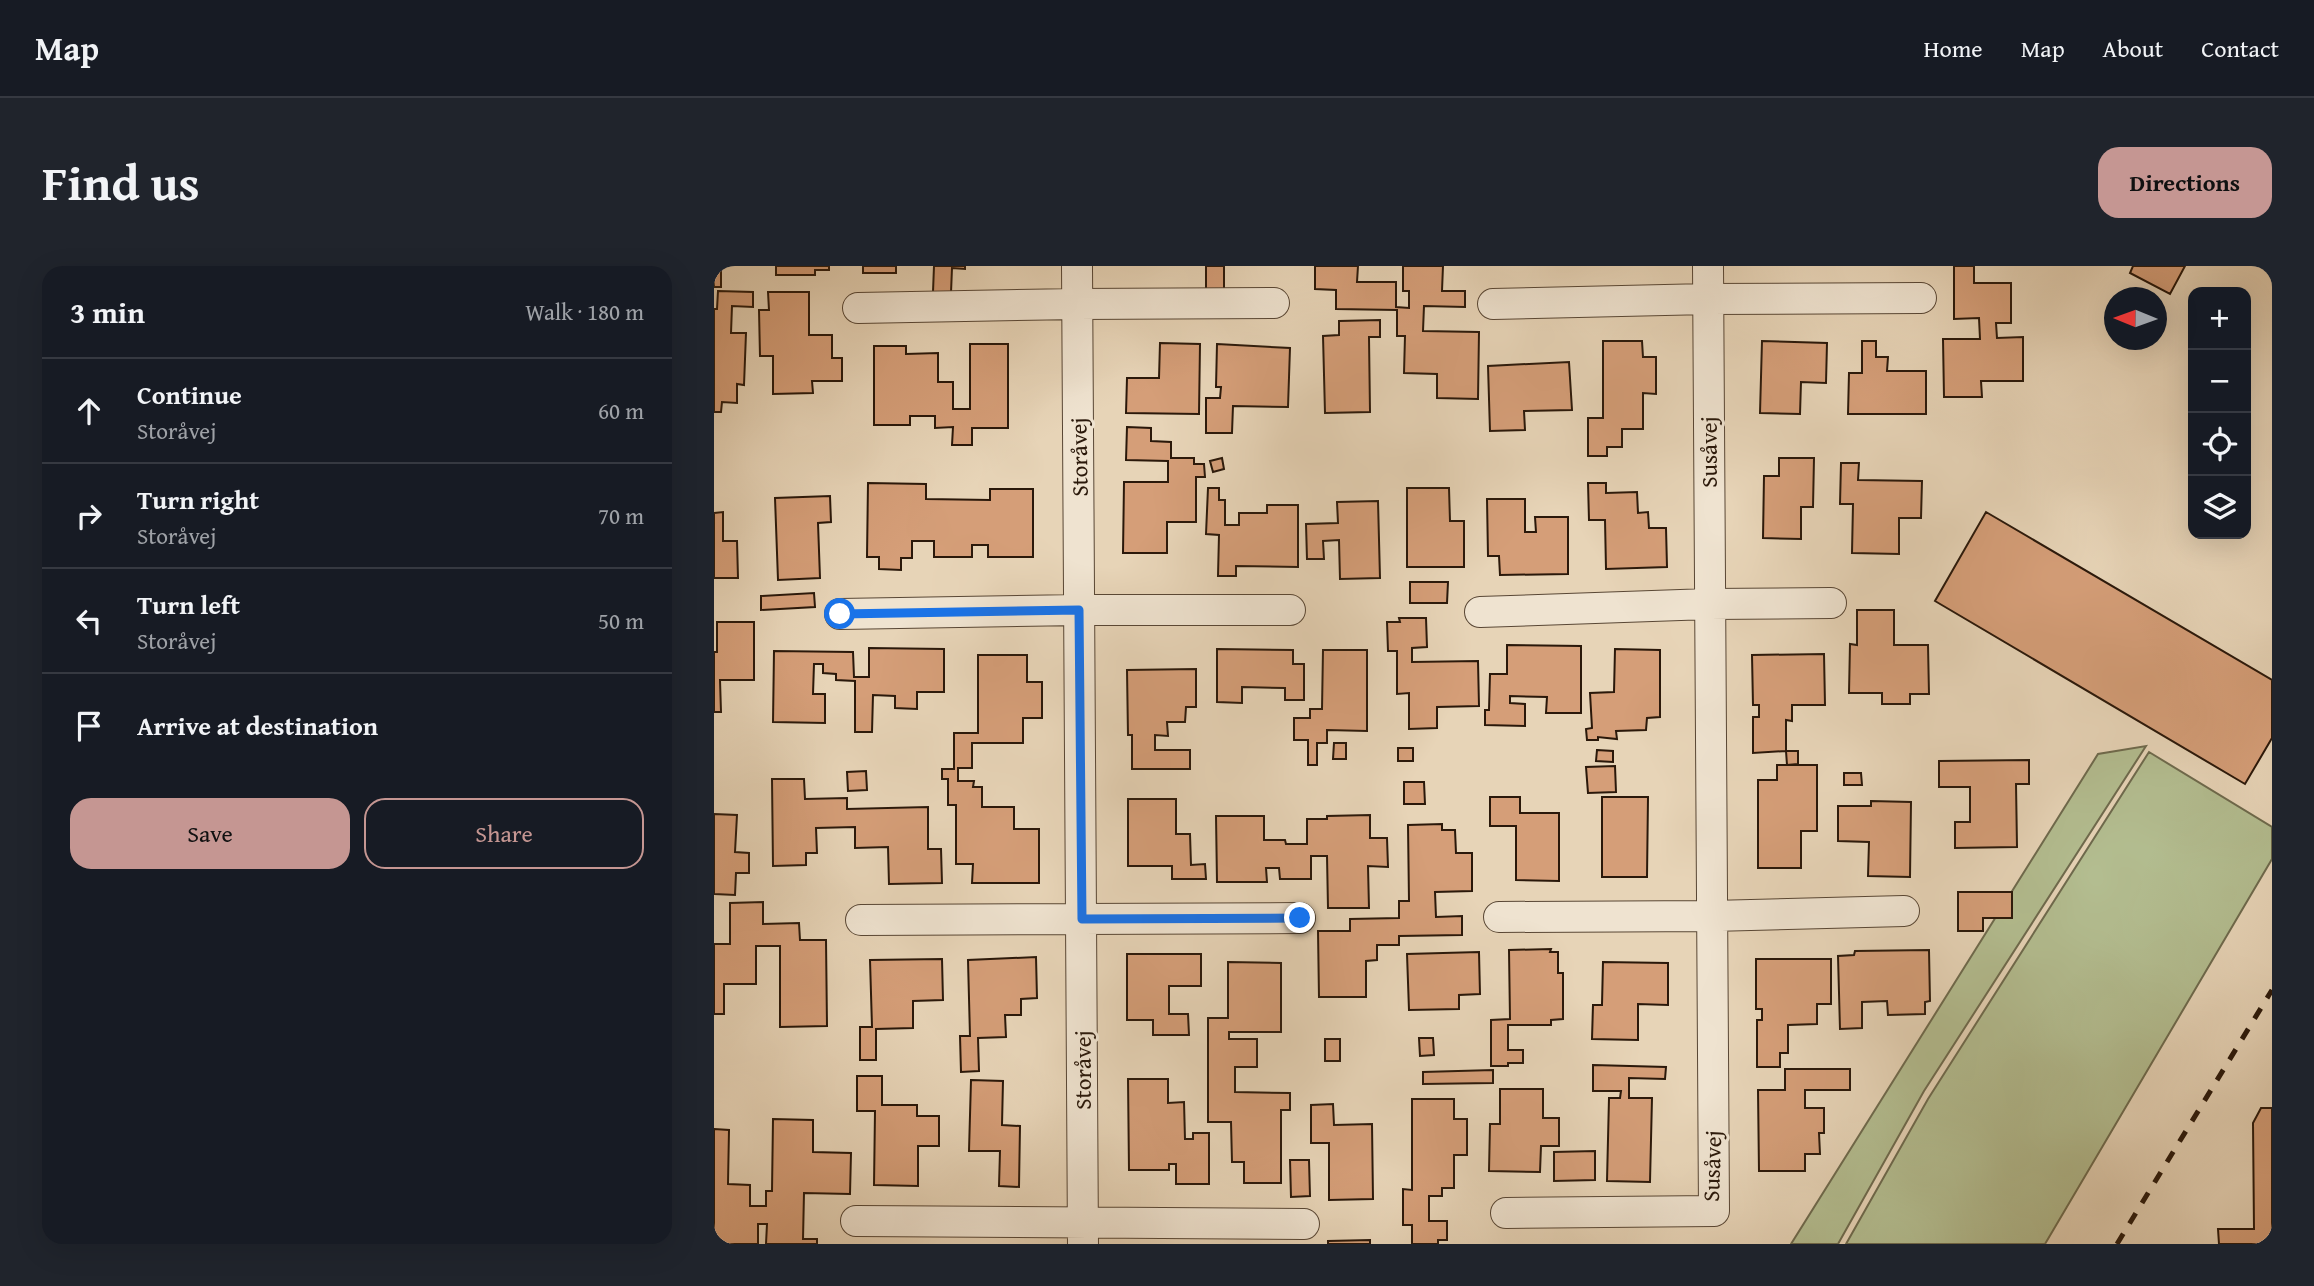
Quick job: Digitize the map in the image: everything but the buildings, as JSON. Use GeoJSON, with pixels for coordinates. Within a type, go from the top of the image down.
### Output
{"type":"FeatureCollection","features":[{"type":"Feature","properties":{"kind":"street","name":"Storåvej"},"geometry":{"type":"LineString","coordinates":[[1077,266],[1083,1233]]}},
{"type":"Feature","properties":{"kind":"street","name":"Susåvej"},"geometry":{"type":"LineString","coordinates":[[1506,1213],[1714,1211],[1708,266]]}},
{"type":"Feature","properties":{"kind":"street"},"geometry":{"type":"LineString","coordinates":[[1493,304],[1921,298]]}},
{"type":"Feature","properties":{"kind":"street"},"geometry":{"type":"LineString","coordinates":[[858,308],[1274,303]]}},
{"type":"Feature","properties":{"kind":"street"},"geometry":{"type":"LineString","coordinates":[[1480,611],[1831,603]]}},
{"type":"Feature","properties":{"kind":"street"},"geometry":{"type":"LineString","coordinates":[[840,614],[1290,610]]}},
{"type":"Feature","properties":{"kind":"street"},"geometry":{"type":"LineString","coordinates":[[1499,917],[1712,916],[1904,911]]}},
{"type":"Feature","properties":{"kind":"street"},"geometry":{"type":"LineString","coordinates":[[861,920],[1300,918]]}},
{"type":"Feature","properties":{"kind":"street"},"geometry":{"type":"LineString","coordinates":[[856,1221],[1083,1233],[1304,1224]]}},
{"type":"Feature","properties":{"kind":"green space"},"geometry":{"type":"Polygon","coordinates":[[[2146,746],[1924,1091],[1838,1244],[1791,1244],[2098,754],[2146,746]]]}},
{"type":"Feature","properties":{"kind":"green space"},"geometry":{"type":"Polygon","coordinates":[[[2149,752],[2272,827],[2272,859],[2045,1244],[1846,1244],[1928,1099],[2149,752]]]}},
{"type":"Feature","properties":{"kind":"railway"},"geometry":{"type":"LineString","coordinates":[[2117,1244],[2272,990]]}},
{"type":"Feature","properties":{"kind":"route"},"geometry":{"type":"LineString","coordinates":[[840,614],[1079,610],[1082,919],[1300,918]]}}]}
